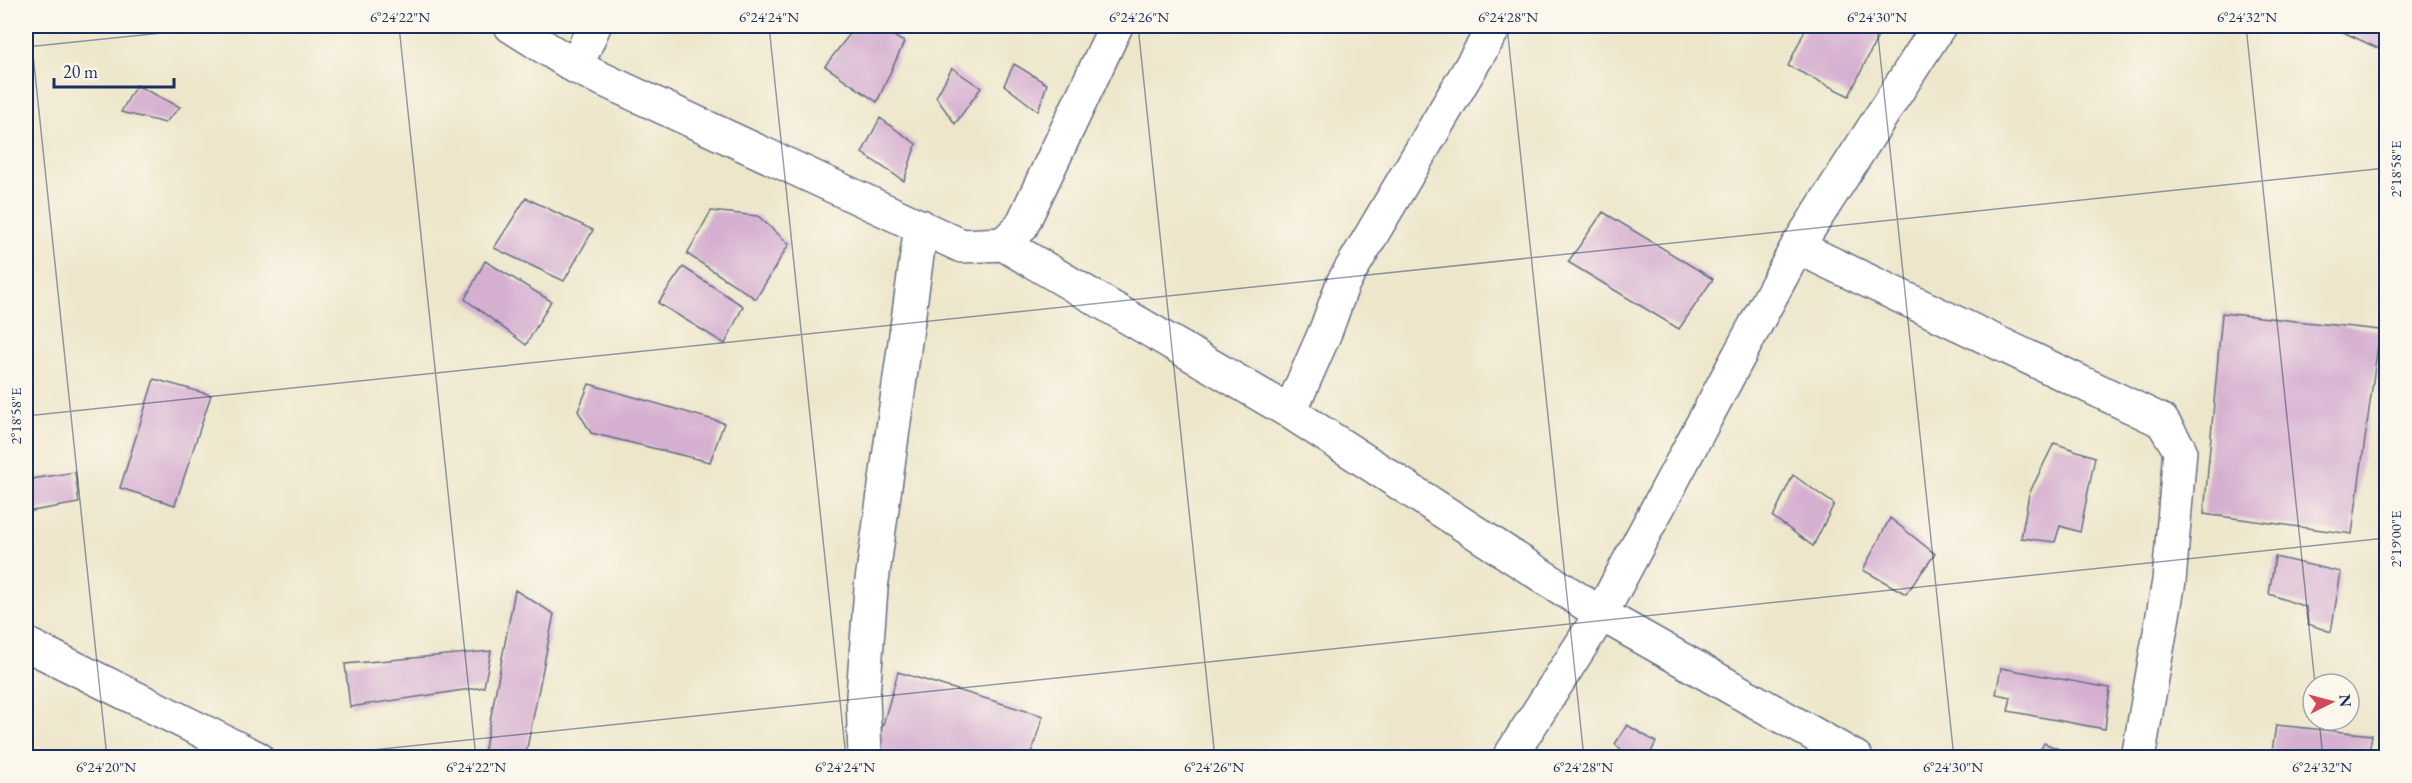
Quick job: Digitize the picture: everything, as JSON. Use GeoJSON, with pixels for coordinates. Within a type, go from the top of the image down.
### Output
{"type":"FeatureCollection","features":[{"type":"Feature","properties":{"kind":"street"},"geometry":{"type":"LineString","coordinates":[[511,26],[576,67],[962,246],[1003,244],[1290,412],[1601,614],[1856,758]]}},
{"type":"Feature","properties":{"kind":"street"},"geometry":{"type":"LineString","coordinates":[[576,67],[594,26]]}},
{"type":"Feature","properties":{"kind":"street"},"geometry":{"type":"LineString","coordinates":[[1003,244],[1022,227],[1116,26]]}},
{"type":"Feature","properties":{"kind":"street"},"geometry":{"type":"LineString","coordinates":[[1290,412],[1326,330],[1343,283],[1495,26]]}},
{"type":"Feature","properties":{"kind":"street"},"geometry":{"type":"LineString","coordinates":[[1509,758],[1601,614],[1797,248],[1939,26]]}},
{"type":"Feature","properties":{"kind":"street"},"geometry":{"type":"LineString","coordinates":[[869,756],[863,696],[871,588],[921,226]]}},
{"type":"Feature","properties":{"kind":"street"},"geometry":{"type":"LineString","coordinates":[[1797,248],[2162,421],[2180,450],[2169,581],[2138,758]]}},
{"type":"Feature","properties":{"kind":"street"},"geometry":{"type":"LineString","coordinates":[[26,644],[257,758]]}},
{"type":"Feature","properties":{"kind":"building"},"geometry":{"type":"Polygon","coordinates":[[[856,26],[877,26],[904,42],[877,102],[825,66],[856,26]]]}},
{"type":"Feature","properties":{"kind":"building"},"geometry":{"type":"Polygon","coordinates":[[[1807,26],[1883,26],[1849,96],[1788,66],[1807,26]]]}},
{"type":"Feature","properties":{"kind":"building"},"geometry":{"type":"Polygon","coordinates":[[[2343,26],[2386,26],[2386,52],[2341,31],[2343,26]]]}},
{"type":"Feature","properties":{"kind":"building"},"geometry":{"type":"Polygon","coordinates":[[[1014,64],[1047,84],[1038,111],[1004,85],[1014,64]]]}},
{"type":"Feature","properties":{"kind":"building"},"geometry":{"type":"Polygon","coordinates":[[[952,68],[981,88],[955,124],[936,97],[952,68]]]}},
{"type":"Feature","properties":{"kind":"building"},"geometry":{"type":"Polygon","coordinates":[[[136,85],[180,107],[165,123],[121,112],[136,85]]]}},
{"type":"Feature","properties":{"kind":"building"},"geometry":{"type":"Polygon","coordinates":[[[880,118],[916,144],[904,181],[862,153],[880,118]]]}},
{"type":"Feature","properties":{"kind":"building"},"geometry":{"type":"Polygon","coordinates":[[[526,198],[593,230],[564,281],[494,248],[526,198]]]}},
{"type":"Feature","properties":{"kind":"building"},"geometry":{"type":"Polygon","coordinates":[[[711,211],[758,216],[789,244],[756,299],[687,254],[711,211]]]}},
{"type":"Feature","properties":{"kind":"building"},"geometry":{"type":"Polygon","coordinates":[[[1603,212],[1713,279],[1679,329],[1568,262],[1603,212]]]}},
{"type":"Feature","properties":{"kind":"building"},"geometry":{"type":"Polygon","coordinates":[[[485,261],[551,301],[526,345],[465,299],[485,261]]]}},
{"type":"Feature","properties":{"kind":"building"},"geometry":{"type":"Polygon","coordinates":[[[683,267],[743,306],[725,344],[658,303],[683,267]]]}},
{"type":"Feature","properties":{"kind":"building"},"geometry":{"type":"Polygon","coordinates":[[[2222,313],[2380,330],[2352,534],[2204,514],[2222,313]]]}},
{"type":"Feature","properties":{"kind":"building"},"geometry":{"type":"Polygon","coordinates":[[[154,379],[211,395],[175,505],[120,488],[154,379]]]}},
{"type":"Feature","properties":{"kind":"building"},"geometry":{"type":"Polygon","coordinates":[[[589,384],[724,423],[710,462],[591,433],[578,411],[589,384]]]}},
{"type":"Feature","properties":{"kind":"building"},"geometry":{"type":"Polygon","coordinates":[[[2054,443],[2095,457],[2080,532],[2060,526],[2055,542],[2021,538],[2029,494],[2054,443]]]}},
{"type":"Feature","properties":{"kind":"building"},"geometry":{"type":"Polygon","coordinates":[[[75,472],[79,503],[26,512],[26,480],[75,472]]]}},
{"type":"Feature","properties":{"kind":"building"},"geometry":{"type":"Polygon","coordinates":[[[1793,475],[1834,504],[1813,546],[1773,517],[1793,475]]]}},
{"type":"Feature","properties":{"kind":"building"},"geometry":{"type":"Polygon","coordinates":[[[1890,518],[1935,554],[1906,594],[1863,570],[1890,518]]]}},
{"type":"Feature","properties":{"kind":"building"},"geometry":{"type":"Polygon","coordinates":[[[2275,557],[2341,572],[2331,632],[2308,624],[2306,607],[2269,594],[2275,557]]]}},
{"type":"Feature","properties":{"kind":"building"},"geometry":{"type":"Polygon","coordinates":[[[515,590],[554,614],[525,758],[483,758],[515,590]]]}},
{"type":"Feature","properties":{"kind":"building"},"geometry":{"type":"Polygon","coordinates":[[[491,651],[484,687],[350,707],[345,664],[491,651]]]}},
{"type":"Feature","properties":{"kind":"building"},"geometry":{"type":"Polygon","coordinates":[[[2001,668],[2110,688],[2105,729],[2008,711],[2011,697],[1996,694],[2001,668]]]}},
{"type":"Feature","properties":{"kind":"building"},"geometry":{"type":"Polygon","coordinates":[[[898,672],[1043,716],[1030,758],[906,758],[876,749],[898,672]]]}},
{"type":"Feature","properties":{"kind":"building"},"geometry":{"type":"Polygon","coordinates":[[[1627,725],[1656,742],[1648,758],[1628,758],[1615,744],[1627,725]]]}},
{"type":"Feature","properties":{"kind":"building"},"geometry":{"type":"Polygon","coordinates":[[[2276,725],[2301,728],[2301,732],[2372,735],[2368,758],[2271,758],[2276,725]]]}},
{"type":"Feature","properties":{"kind":"building"},"geometry":{"type":"Polygon","coordinates":[[[2044,743],[2078,757],[2078,758],[2036,758],[2044,743]]]}}]}
